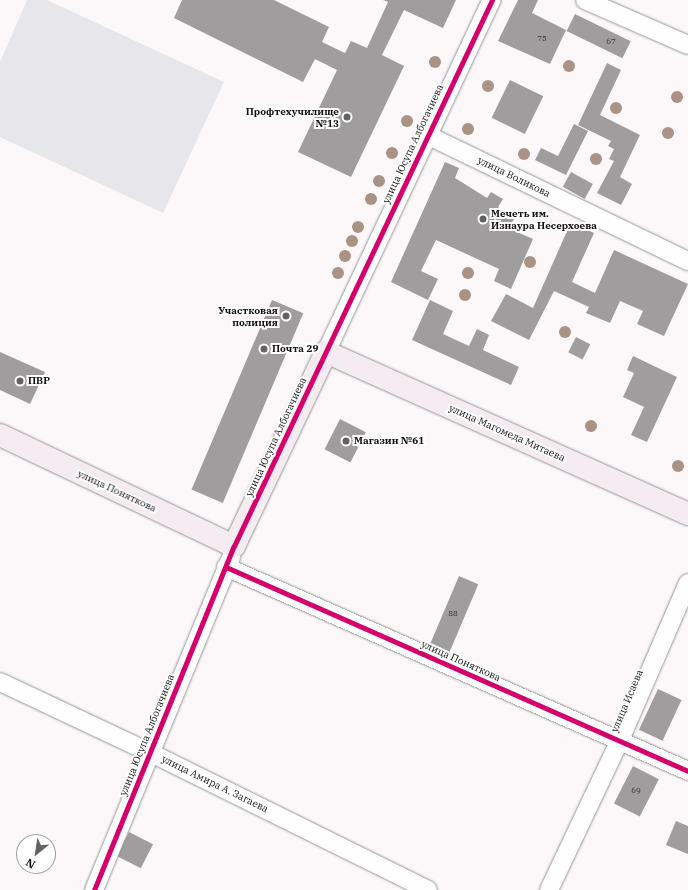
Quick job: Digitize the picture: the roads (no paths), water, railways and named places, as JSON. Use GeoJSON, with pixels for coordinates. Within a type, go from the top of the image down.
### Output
{"type":"FeatureCollection","features":[{"type":"Feature","properties":{"kind":"street","name":"улица Юсупа Албогачиева"},"geometry":{"type":"LineString","coordinates":[[94,890],[234,546],[326,352],[426,135],[492,0]]}},
{"type":"Feature","properties":{"kind":"street"},"geometry":{"type":"LineString","coordinates":[[585,0],[688,45]]}},
{"type":"Feature","properties":{"kind":"street","name":"улица Воликова"},"geometry":{"type":"LineString","coordinates":[[426,135],[688,261]]}},
{"type":"Feature","properties":{"kind":"street","name":"улица Магомеда Митаева"},"geometry":{"type":"LineString","coordinates":[[326,352],[688,514]]}},
{"type":"Feature","properties":{"kind":"street","name":"улица Поняткова"},"geometry":{"type":"LineString","coordinates":[[0,435],[234,546]]}},
{"type":"Feature","properties":{"kind":"street","name":"улица Поняткова"},"geometry":{"type":"LineString","coordinates":[[226,567],[688,771]]}},
{"type":"Feature","properties":{"kind":"street","name":"улица Исаева"},"geometry":{"type":"LineString","coordinates":[[549,890],[620,740],[688,582]]}},
{"type":"Feature","properties":{"kind":"street","name":"улица Амира А. Загаева"},"geometry":{"type":"LineString","coordinates":[[0,682],[149,752],[428,890]]}},
{"type":"Feature","properties":{"kind":"place","name":"Профтехучилище №13"},"geometry":{"type":"Point","coordinates":[347,117]}},
{"type":"Feature","properties":{"kind":"place","name":"Мечеть им. Изнаура Несерхоева"},"geometry":{"type":"Point","coordinates":[483,219]}},
{"type":"Feature","properties":{"kind":"place","name":"Участковая полиция"},"geometry":{"type":"Point","coordinates":[286,316]}},
{"type":"Feature","properties":{"kind":"place","name":"Почта 29"},"geometry":{"type":"Point","coordinates":[264,349]}},
{"type":"Feature","properties":{"kind":"place","name":"ПВР"},"geometry":{"type":"Point","coordinates":[20,381]}},
{"type":"Feature","properties":{"kind":"place","name":"Магазин №61"},"geometry":{"type":"Point","coordinates":[346,441]}}]}
